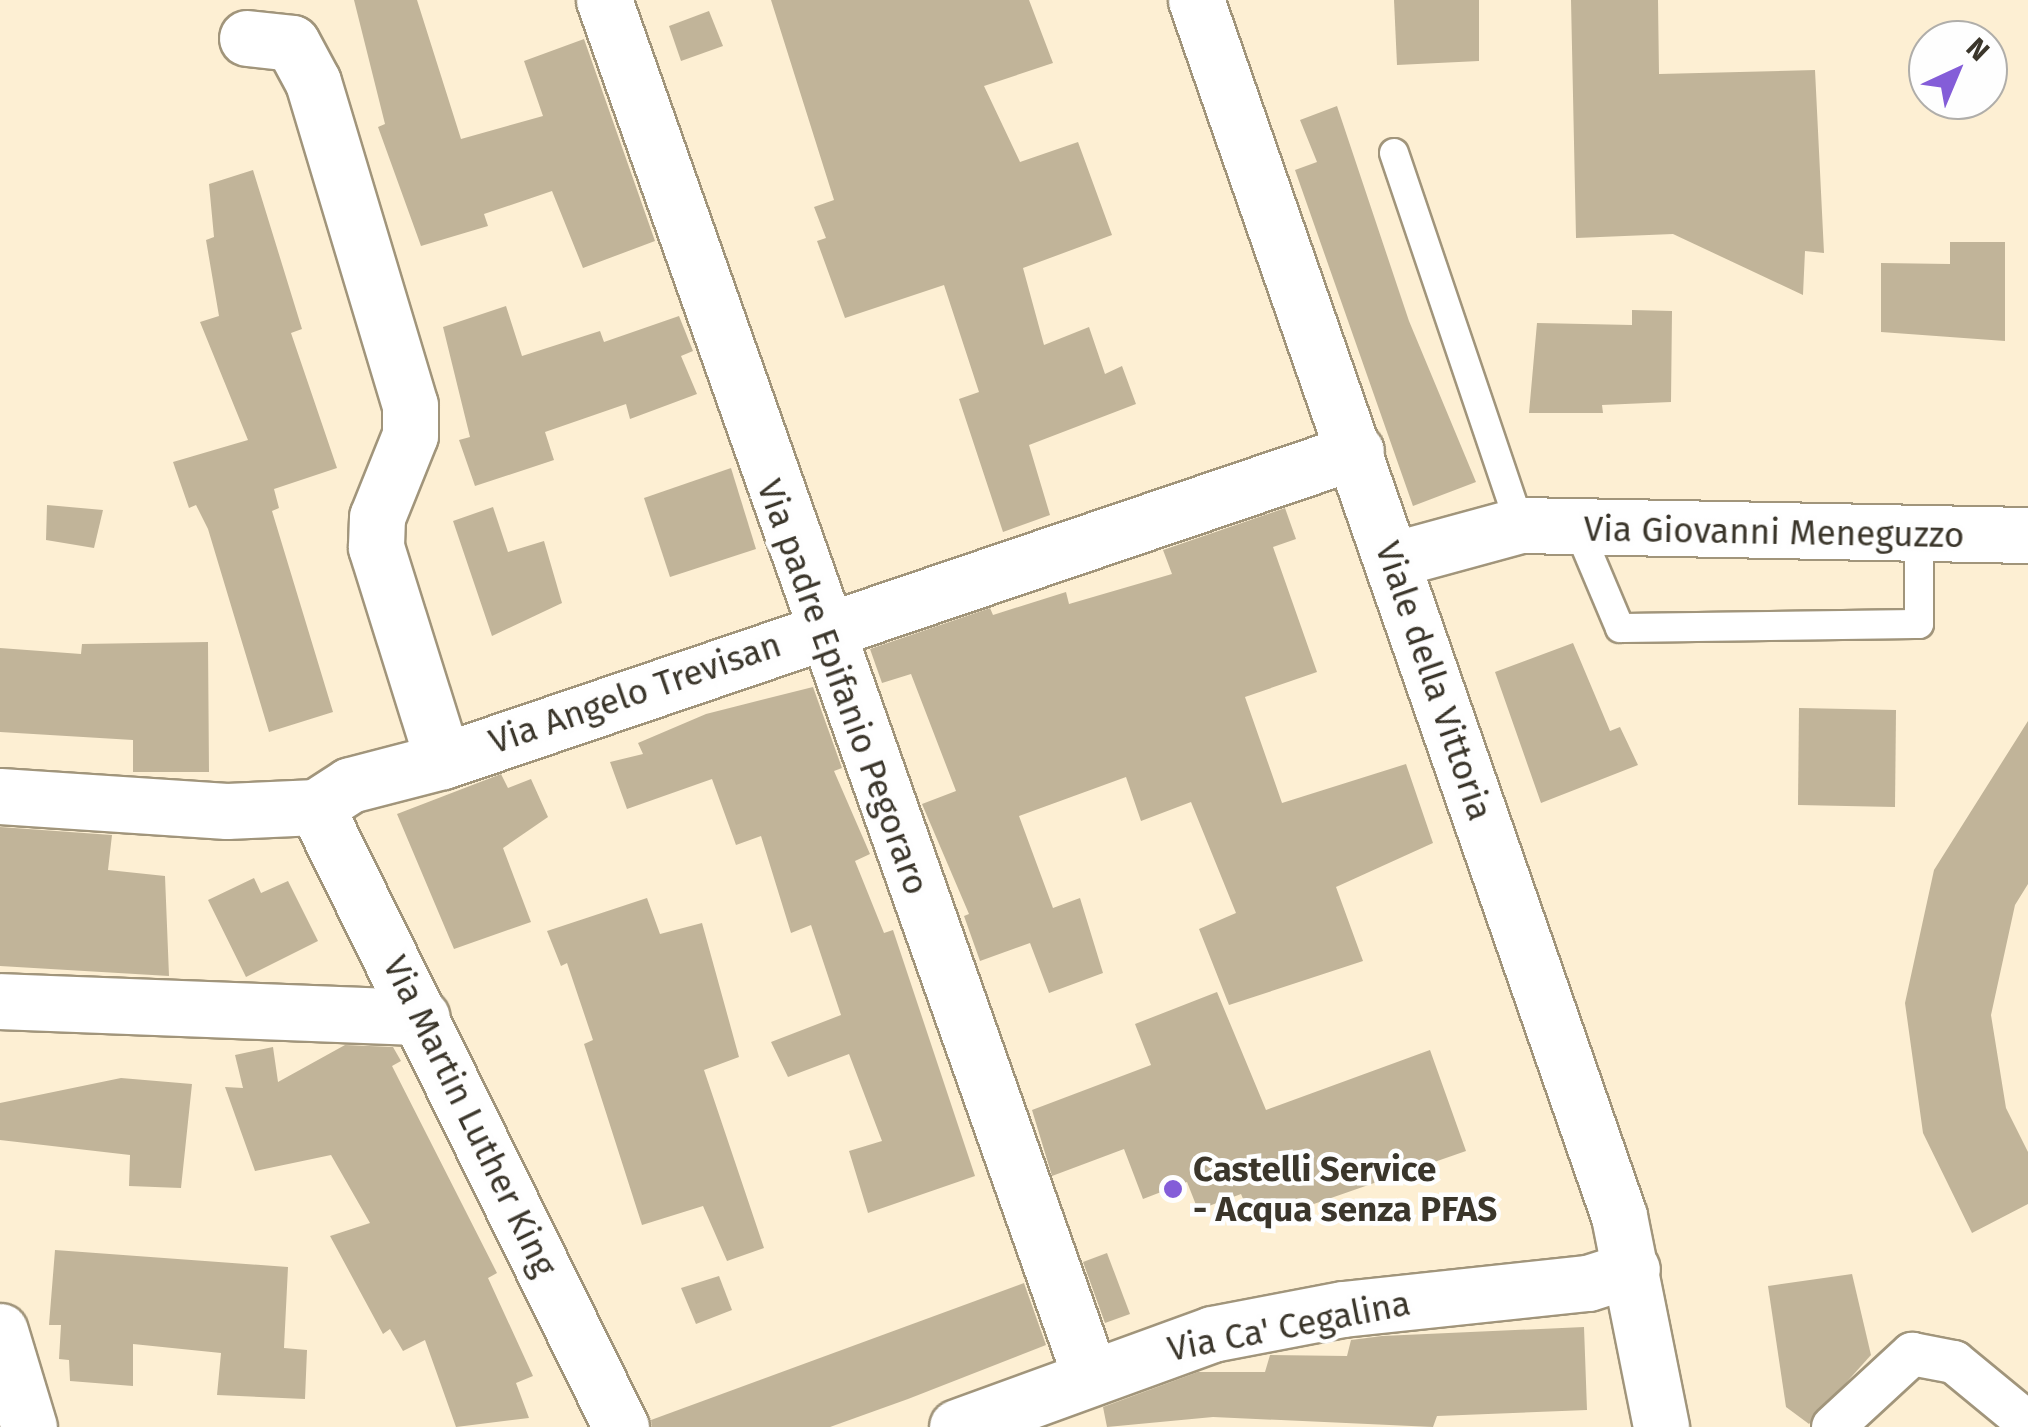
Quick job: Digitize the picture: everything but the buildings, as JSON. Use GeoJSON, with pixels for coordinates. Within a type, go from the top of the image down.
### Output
{"type":"FeatureCollection","features":[{"type":"Feature","properties":{"kind":"street","name":"Via padre Epifanio Pegoraro"},"geometry":{"type":"LineString","coordinates":[[604,0],[820,628],[1089,1373]]}},
{"type":"Feature","properties":{"kind":"street","name":"Viale della Vittoria"},"geometry":{"type":"LineString","coordinates":[[1196,0],[1356,450],[1632,1269],[1661,1427]]}},
{"type":"Feature","properties":{"kind":"street"},"geometry":{"type":"LineString","coordinates":[[247,38],[292,43],[313,82],[410,405],[410,435],[382,500],[376,547],[443,760]]}},
{"type":"Feature","properties":{"kind":"street","name":"Via Angelo Trevisan"},"geometry":{"type":"LineString","coordinates":[[316,807],[350,785],[443,760],[820,628],[1356,450]]}},
{"type":"Feature","properties":{"kind":"street","name":"Via Giovanni Meneguzzo"},"geometry":{"type":"LineString","coordinates":[[1392,560],[1520,526],[1579,531],[2028,535]]}},
{"type":"Feature","properties":{"kind":"street"},"geometry":{"type":"LineString","coordinates":[[0,796],[227,811],[316,807]]}},
{"type":"Feature","properties":{"kind":"street","name":"Via Martin Luther King"},"geometry":{"type":"LineString","coordinates":[[316,807],[621,1427]]}},
{"type":"Feature","properties":{"kind":"street"},"geometry":{"type":"LineString","coordinates":[[0,1001],[422,1016]]}},
{"type":"Feature","properties":{"kind":"street","name":"Via Ca' Cegalina"},"geometry":{"type":"LineString","coordinates":[[957,1427],[1089,1373],[1230,1330],[1588,1283],[1632,1269]]}},
{"type":"Feature","properties":{"kind":"street"},"geometry":{"type":"LineString","coordinates":[[0,1332],[29,1427]]}},
{"type":"Feature","properties":{"kind":"street"},"geometry":{"type":"LineString","coordinates":[[1833,1427],[1912,1354],[1954,1362],[2028,1424]]}},
{"type":"Feature","properties":{"kind":"lane"},"geometry":{"type":"LineString","coordinates":[[1394,153],[1520,526]]}},
{"type":"Feature","properties":{"kind":"lane"},"geometry":{"type":"LineString","coordinates":[[1579,531],[1620,628],[1919,624],[1919,534]]}},
{"type":"Feature","properties":{"kind":"place","name":"Castelli Service - Acqua senza PFAS"},"geometry":{"type":"Point","coordinates":[1173,1189]}}]}
